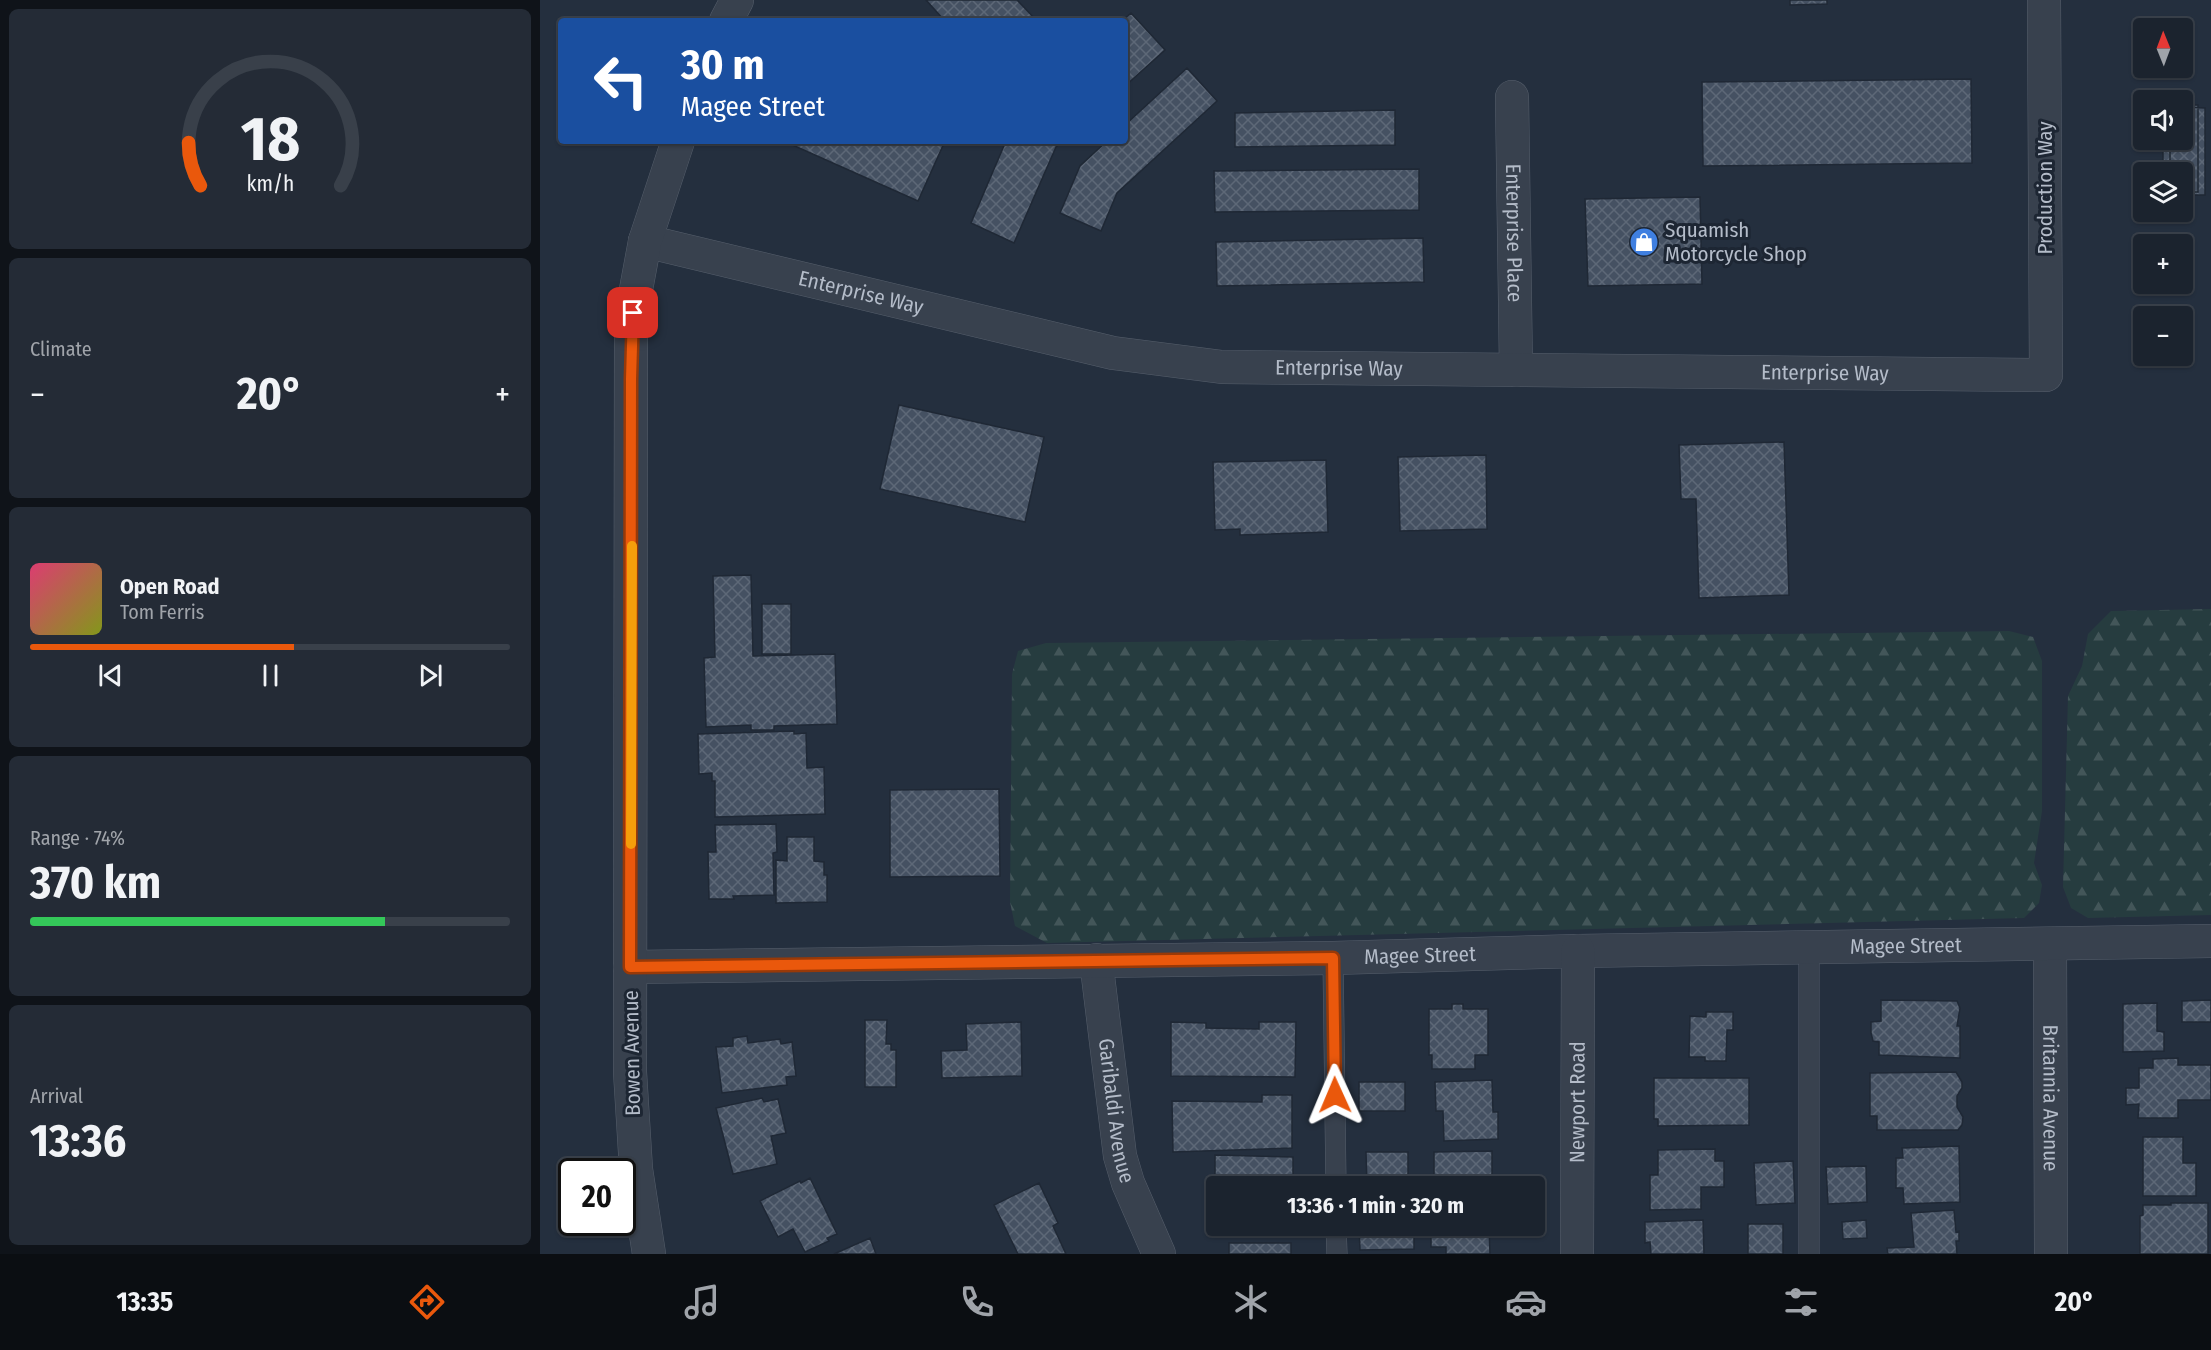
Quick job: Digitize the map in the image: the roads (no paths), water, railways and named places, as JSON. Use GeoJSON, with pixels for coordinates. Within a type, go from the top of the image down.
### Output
{"type":"FeatureCollection","features":[{"type":"Feature","properties":{"kind":"street"},"geometry":{"type":"LineString","coordinates":[[728,18],[737,0]]}},
{"type":"Feature","properties":{"kind":"street","name":"Production Way"},"geometry":{"type":"LineString","coordinates":[[2044,0],[2046,375]]}},
{"type":"Feature","properties":{"kind":"street","name":"Enterprise Place"},"geometry":{"type":"LineString","coordinates":[[1512,97],[1516,370]]}},
{"type":"Feature","properties":{"kind":"street","name":"Bowen Avenue"},"geometry":{"type":"LineString","coordinates":[[649,1254],[636,1169],[630,1072],[632,331],[635,294],[645,241],[677,144]]}},
{"type":"Feature","properties":{"kind":"street","name":"Enterprise Way"},"geometry":{"type":"LineString","coordinates":[[645,241],[1113,353],[1222,367],[2046,375]]}},
{"type":"Feature","properties":{"kind":"street","name":"Magee Street"},"geometry":{"type":"LineString","coordinates":[[630,967],[1333,958],[1578,951],[2211,941]]}},
{"type":"Feature","properties":{"kind":"street","name":"Britannia Avenue"},"geometry":{"type":"LineString","coordinates":[[2050,945],[2050,1254]]}},
{"type":"Feature","properties":{"kind":"street","name":"Newport Road"},"geometry":{"type":"LineString","coordinates":[[1577,1254],[1578,951]]}},
{"type":"Feature","properties":{"kind":"street","name":"Garibaldi Avenue"},"geometry":{"type":"LineString","coordinates":[[1096,960],[1120,1156],[1128,1183],[1159,1254]]}},
{"type":"Feature","properties":{"kind":"lane"},"geometry":{"type":"LineString","coordinates":[[1809,948],[1809,1254]]}},
{"type":"Feature","properties":{"kind":"lane"},"geometry":{"type":"LineString","coordinates":[[1333,958],[1336,1176]]}},
{"type":"Feature","properties":{"kind":"lane"},"geometry":{"type":"LineString","coordinates":[[1336,1236],[1337,1254]]}},
{"type":"Feature","properties":{"kind":"place","name":"Squamish Motorcycle Shop"},"geometry":{"type":"Point","coordinates":[1644,242]}}]}
